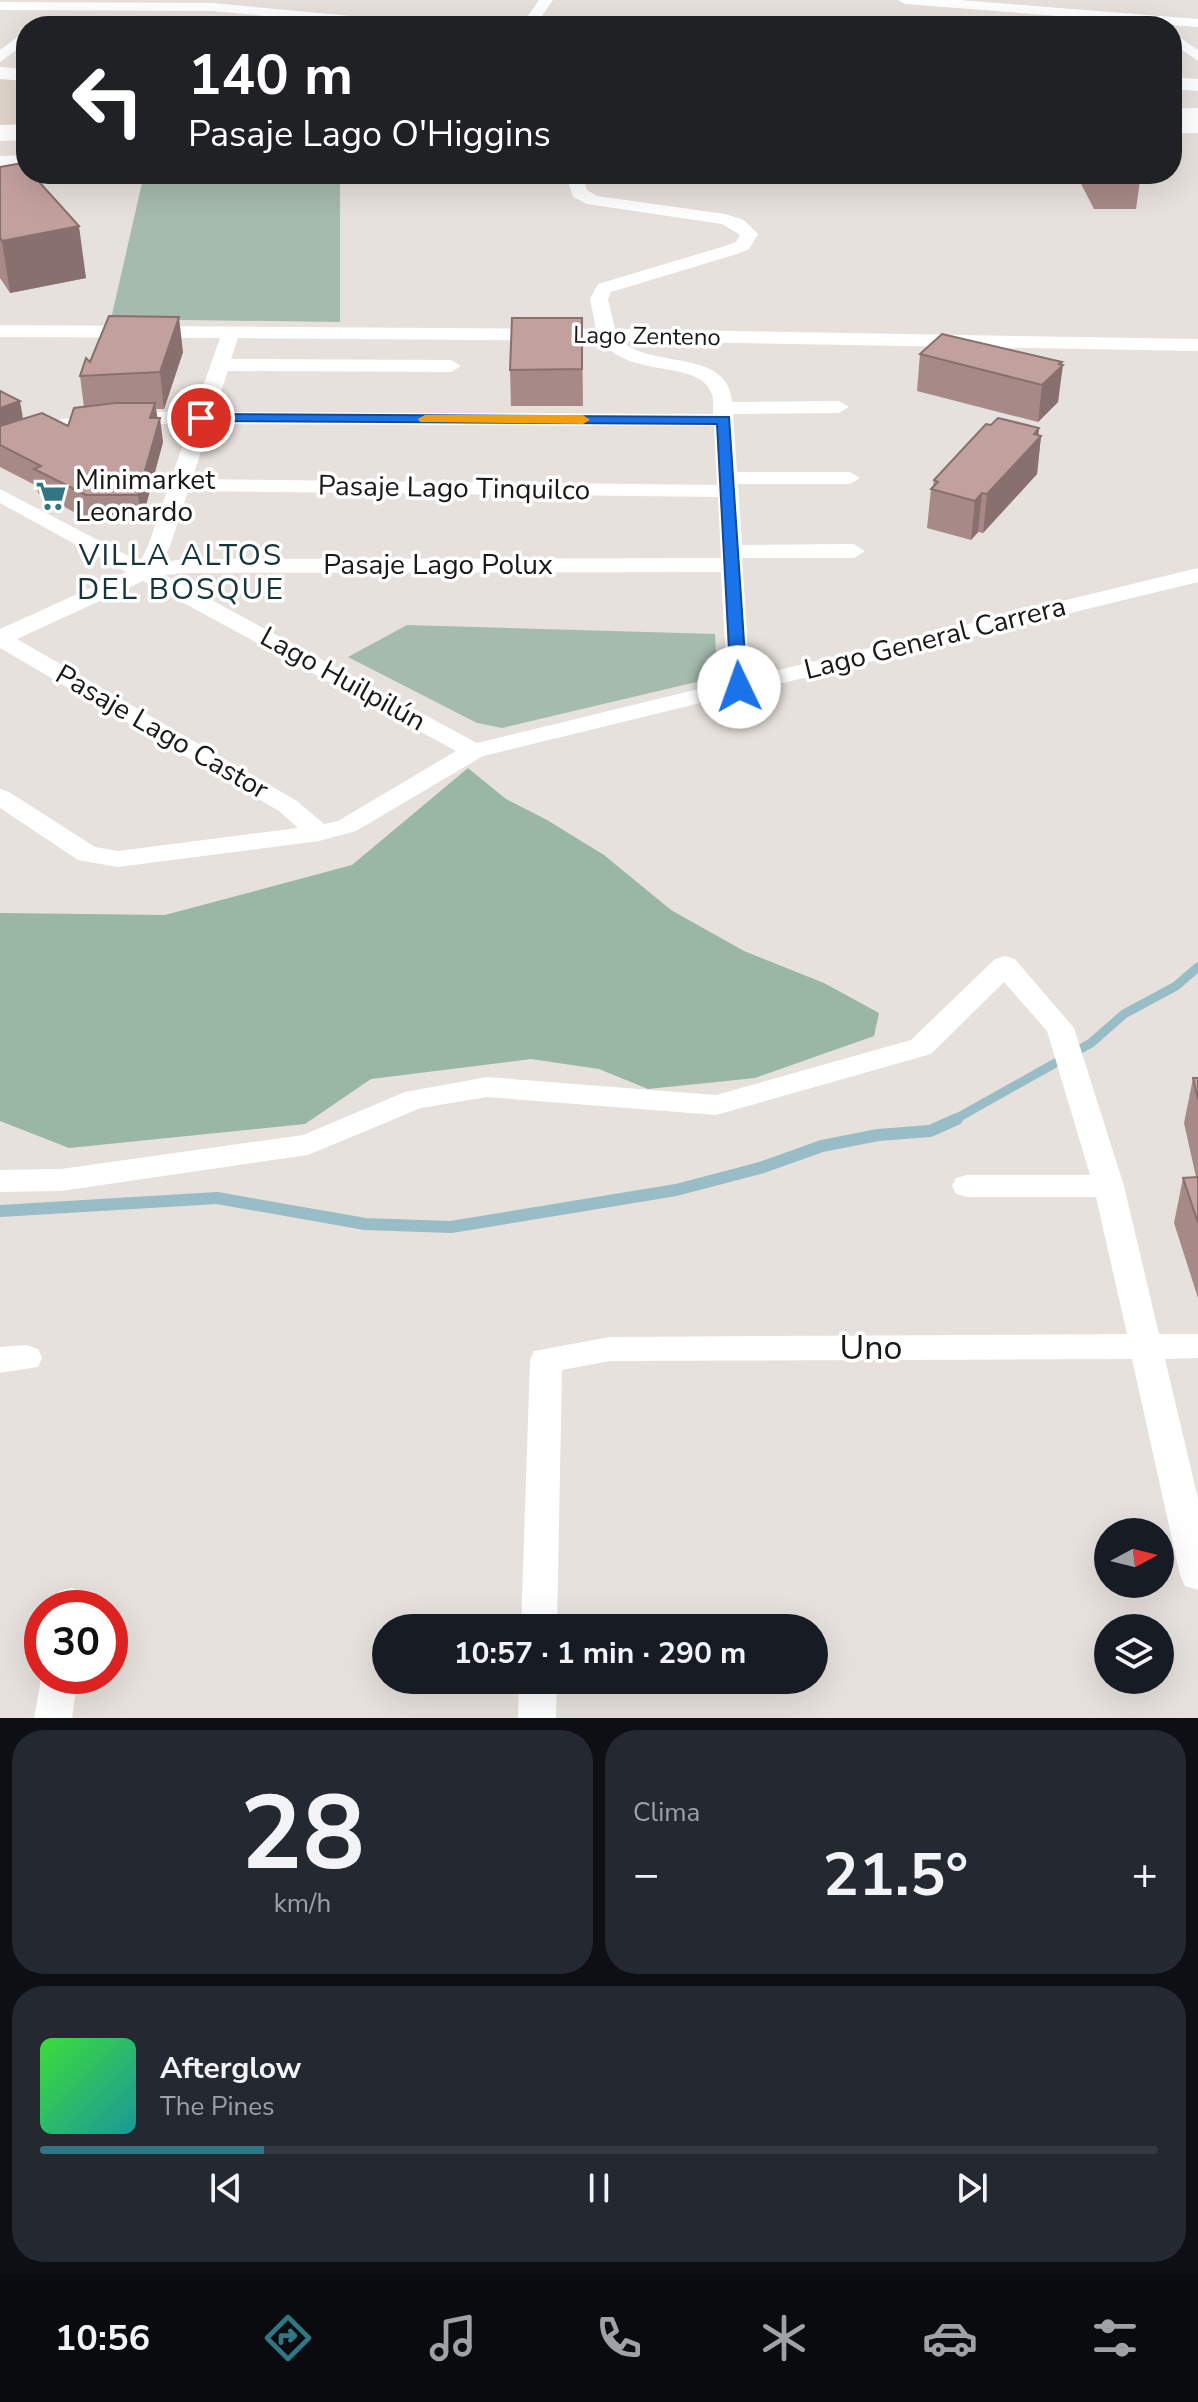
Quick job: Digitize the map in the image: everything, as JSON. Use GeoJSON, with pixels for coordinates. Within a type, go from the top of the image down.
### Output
{"type":"FeatureCollection","features":[{"type":"Feature","properties":{"kind":"street"},"geometry":{"type":"LineString","coordinates":[[311,14],[324,0]]}},
{"type":"Feature","properties":{"kind":"street"},"geometry":{"type":"LineString","coordinates":[[905,0],[929,5],[1068,16]]}},
{"type":"Feature","properties":{"kind":"street"},"geometry":{"type":"LineString","coordinates":[[1136,0],[1151,16]]}},
{"type":"Feature","properties":{"kind":"street"},"geometry":{"type":"LineString","coordinates":[[0,6],[104,2],[166,5],[214,3],[321,16]]}},
{"type":"Feature","properties":{"kind":"street"},"geometry":{"type":"LineString","coordinates":[[48,16],[60,5]]}},
{"type":"Feature","properties":{"kind":"street"},"geometry":{"type":"LineString","coordinates":[[154,16],[166,5]]}},
{"type":"Feature","properties":{"kind":"street"},"geometry":{"type":"LineString","coordinates":[[262,16],[267,11]]}},
{"type":"Feature","properties":{"kind":"street"},"geometry":{"type":"LineString","coordinates":[[0,58],[16,44]]}},
{"type":"Feature","properties":{"kind":"street"},"geometry":{"type":"LineString","coordinates":[[1182,44],[1198,57]]}},
{"type":"Feature","properties":{"kind":"street"},"geometry":{"type":"LineString","coordinates":[[577,184],[579,193],[593,200],[725,219],[738,224],[749,234],[743,245],[731,250],[604,288],[599,299],[608,335],[623,353],[687,365],[710,375],[722,393],[739,687]]}},
{"type":"Feature","properties":{"kind":"street","name":"Lago Zenteno"},"geometry":{"type":"LineString","coordinates":[[0,331],[230,335],[608,335],[1198,345]]}},
{"type":"Feature","properties":{"kind":"street"},"geometry":{"type":"LineString","coordinates":[[145,572],[159,546],[181,485],[230,335]]}},
{"type":"Feature","properties":{"kind":"street"},"geometry":{"type":"LineString","coordinates":[[221,365],[451,366]]}},
{"type":"Feature","properties":{"kind":"street"},"geometry":{"type":"LineString","coordinates":[[0,443],[45,426],[77,421],[724,414],[839,407]]}},
{"type":"Feature","properties":{"kind":"street","name":"Pasaje Lago Tinquilco"},"geometry":{"type":"LineString","coordinates":[[181,485],[728,484],[850,478]]}},
{"type":"Feature","properties":{"kind":"street","name":"Lago Huilpilún"},"geometry":{"type":"LineString","coordinates":[[0,495],[474,751]]}},
{"type":"Feature","properties":{"kind":"street","name":"Pasaje Lago Polux"},"geometry":{"type":"LineString","coordinates":[[0,638],[145,572],[183,566],[732,559],[854,551]]}},
{"type":"Feature","properties":{"kind":"street","name":"Lago General Carrera"},"geometry":{"type":"LineString","coordinates":[[0,797],[87,854],[101,858],[150,857],[319,833],[357,821],[474,751],[1198,575]]}},
{"type":"Feature","properties":{"kind":"street","name":"Pasaje Lago Castor"},"geometry":{"type":"LineString","coordinates":[[0,638],[288,806],[319,833]]}},
{"type":"Feature","properties":{"kind":"street"},"geometry":{"type":"LineString","coordinates":[[0,1181],[61,1180],[308,1145],[415,1099],[487,1087],[716,1105],[921,1047],[1005,965],[1060,1028],[1109,1186],[1198,1575]]}},
{"type":"Feature","properties":{"kind":"street"},"geometry":{"type":"LineString","coordinates":[[967,1186],[1109,1186]]}},
{"type":"Feature","properties":{"kind":"street","name":"Uno"},"geometry":{"type":"LineString","coordinates":[[539,1614],[546,1360],[610,1349],[1198,1346]]}},
{"type":"Feature","properties":{"kind":"street"},"geometry":{"type":"LineString","coordinates":[[53,1718],[56,1694]]}},
{"type":"Feature","properties":{"kind":"street"},"geometry":{"type":"LineString","coordinates":[[537,1718],[538,1694]]}},
{"type":"Feature","properties":{"kind":"shaded area"},"geometry":{"type":"Polygon","coordinates":[[[0,79],[16,80],[16,127],[0,128],[0,79]]]}},
{"type":"Feature","properties":{"kind":"green space"},"geometry":{"type":"Polygon","coordinates":[[[142,184],[340,184],[340,322],[111,319],[142,184]]]}},
{"type":"Feature","properties":{"kind":"green space"},"geometry":{"type":"Polygon","coordinates":[[[407,625],[715,634],[717,670],[709,679],[502,728],[477,723],[348,657],[407,625]]]}},
{"type":"Feature","properties":{"kind":"green space"},"geometry":{"type":"Polygon","coordinates":[[[468,768],[506,799],[604,855],[671,910],[744,951],[824,983],[879,1013],[874,1036],[755,1078],[648,1089],[599,1069],[531,1059],[371,1079],[305,1124],[69,1148],[0,1121],[0,913],[165,915],[352,865],[468,768]]]}},
{"type":"Feature","properties":{"kind":"building"},"geometry":{"type":"Polygon","coordinates":[[[16,164],[16,184],[41,184],[79,226],[2,241],[0,167],[16,164]]]}},
{"type":"Feature","properties":{"kind":"building"},"geometry":{"type":"Polygon","coordinates":[[[109,316],[179,317],[160,372],[80,376],[86,358],[90,362],[109,316]]]}},
{"type":"Feature","properties":{"kind":"building"},"geometry":{"type":"Polygon","coordinates":[[[512,318],[582,318],[582,369],[510,370],[512,318]]]}},
{"type":"Feature","properties":{"kind":"building"},"geometry":{"type":"Polygon","coordinates":[[[942,334],[1062,362],[1059,364],[1063,365],[1042,385],[920,354],[942,334]]]}},
{"type":"Feature","properties":{"kind":"building"},"geometry":{"type":"Polygon","coordinates":[[[0,391],[20,401],[0,408],[0,391]]]}},
{"type":"Feature","properties":{"kind":"building"},"geometry":{"type":"Polygon","coordinates":[[[115,403],[155,403],[150,418],[160,418],[138,495],[86,495],[34,469],[41,466],[0,445],[0,426],[42,413],[68,426],[74,408],[115,403]]]}},
{"type":"Feature","properties":{"kind":"building"},"geometry":{"type":"Polygon","coordinates":[[[998,418],[1039,428],[1034,434],[1041,436],[987,494],[982,493],[975,501],[931,489],[938,482],[934,480],[986,424],[991,425],[998,418]]]}},
{"type":"Feature","properties":{"kind":"building"},"geometry":{"type":"Polygon","coordinates":[[[1193,1078],[1198,1078],[1198,1100],[1193,1078]]]}},
{"type":"Feature","properties":{"kind":"building"},"geometry":{"type":"Polygon","coordinates":[[[1198,1177],[1198,1223],[1183,1178],[1198,1177]]]}},
{"type":"Feature","properties":{"kind":"waterway"},"geometry":{"type":"LineString","coordinates":[[952,1121],[1091,1043],[1124,1014],[1176,986],[1198,967]]}},
{"type":"Feature","properties":{"kind":"waterway"},"geometry":{"type":"LineString","coordinates":[[0,1211],[217,1198],[365,1224],[451,1227],[676,1190],[760,1168],[822,1146],[878,1135],[930,1131],[957,1119]]}},
{"type":"Feature","properties":{"kind":"slow traffic"},"geometry":{"type":"LineString","coordinates":[[425,419],[583,420]]}},
{"type":"Feature","properties":{"kind":"place","name":"Minimarket Leonardo"},"geometry":{"type":"Point","coordinates":[51,496]}},
{"type":"Feature","properties":{"kind":"district","name":"VILLA ALTOS DEL BOSQUE"},"geometry":{"type":"Point","coordinates":[181,572]}},
{"type":"Feature","properties":{"kind":"route"},"geometry":{"type":"LineString","coordinates":[[201,418],[724,420],[739,687]]}}]}
